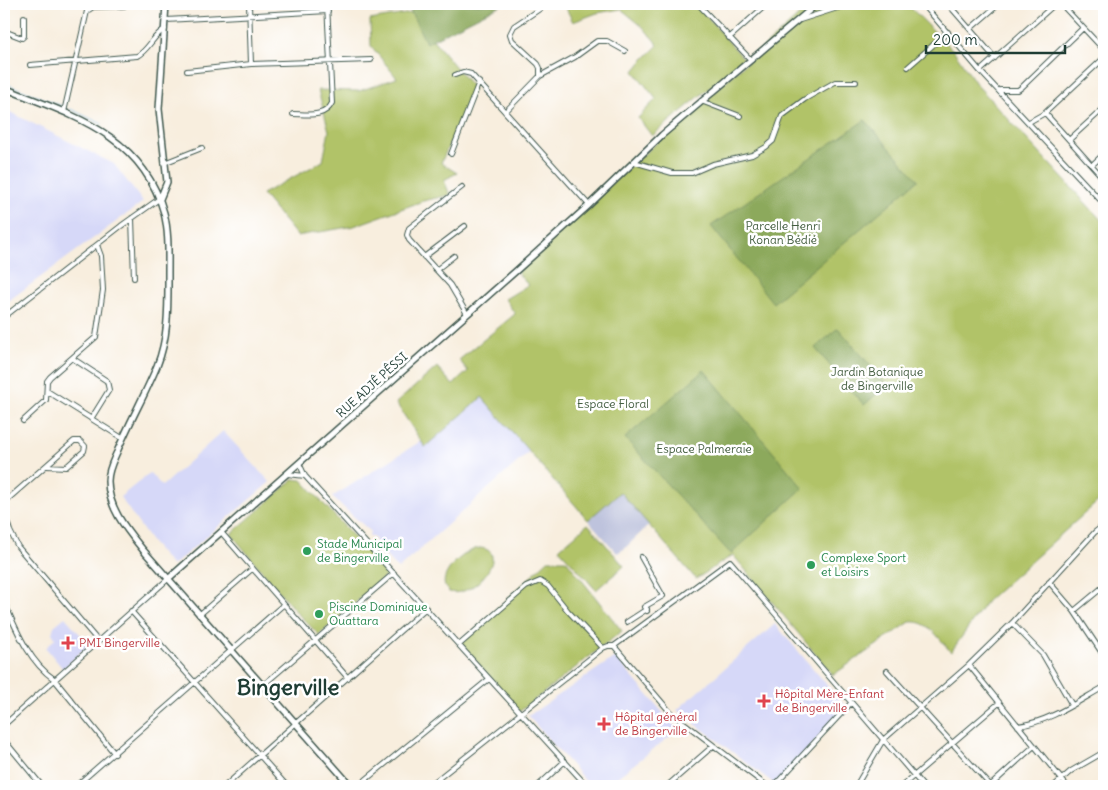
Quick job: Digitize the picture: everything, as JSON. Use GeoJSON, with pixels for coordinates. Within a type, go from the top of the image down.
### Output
{"type":"FeatureCollection","features":[{"type":"Feature","properties":{"kind":"street"},"geometry":{"type":"LineString","coordinates":[[4,317],[160,198],[167,182],[159,93],[166,4]]}},
{"type":"Feature","properties":{"kind":"street"},"geometry":{"type":"LineString","coordinates":[[248,4],[251,64]]}},
{"type":"Feature","properties":{"kind":"street"},"geometry":{"type":"LineString","coordinates":[[293,114],[322,113],[329,109],[332,99],[327,4]]}},
{"type":"Feature","properties":{"kind":"street"},"geometry":{"type":"LineString","coordinates":[[540,76],[538,64],[512,40],[510,34],[514,26],[547,4]]}},
{"type":"Feature","properties":{"kind":"street"},"geometry":{"type":"LineString","coordinates":[[729,38],[767,4]]}},
{"type":"Feature","properties":{"kind":"street","name":"RUE ADJÊ PÊSSI"},"geometry":{"type":"LineString","coordinates":[[168,579],[589,205],[701,101],[817,4]]}},
{"type":"Feature","properties":{"kind":"street"},"geometry":{"type":"LineString","coordinates":[[798,20],[850,4]]}},
{"type":"Feature","properties":{"kind":"street"},"geometry":{"type":"LineString","coordinates":[[923,4],[980,71],[1104,204]]}},
{"type":"Feature","properties":{"kind":"street"},"geometry":{"type":"LineString","coordinates":[[948,4],[995,58]]}},
{"type":"Feature","properties":{"kind":"street"},"geometry":{"type":"LineString","coordinates":[[970,29],[999,4]]}},
{"type":"Feature","properties":{"kind":"street"},"geometry":{"type":"LineString","coordinates":[[980,71],[1055,4]]}},
{"type":"Feature","properties":{"kind":"street"},"geometry":{"type":"LineString","coordinates":[[1061,4],[1104,50]]}},
{"type":"Feature","properties":{"kind":"street"},"geometry":{"type":"LineString","coordinates":[[701,5],[751,60]]}},
{"type":"Feature","properties":{"kind":"street"},"geometry":{"type":"LineString","coordinates":[[64,112],[77,62],[87,11],[93,7],[124,6]]}},
{"type":"Feature","properties":{"kind":"street"},"geometry":{"type":"LineString","coordinates":[[166,20],[328,11]]}},
{"type":"Feature","properties":{"kind":"street"},"geometry":{"type":"LineString","coordinates":[[4,31],[22,38],[24,36],[24,17]]}},
{"type":"Feature","properties":{"kind":"street"},"geometry":{"type":"LineString","coordinates":[[999,90],[1018,90],[1082,28]]}},
{"type":"Feature","properties":{"kind":"street"},"geometry":{"type":"LineString","coordinates":[[30,65],[77,62],[140,54],[158,33],[165,29]]}},
{"type":"Feature","properties":{"kind":"street"},"geometry":{"type":"LineString","coordinates":[[908,67],[948,32]]}},
{"type":"Feature","properties":{"kind":"street"},"geometry":{"type":"LineString","coordinates":[[505,112],[540,76],[575,57],[597,41],[607,41],[625,51]]}},
{"type":"Feature","properties":{"kind":"street"},"geometry":{"type":"LineString","coordinates":[[1029,122],[1045,113],[1104,58]]}},
{"type":"Feature","properties":{"kind":"street"},"geometry":{"type":"LineString","coordinates":[[187,71],[251,64],[371,60]]}},
{"type":"Feature","properties":{"kind":"street"},"geometry":{"type":"LineString","coordinates":[[455,75],[467,72],[479,82],[589,205]]}},
{"type":"Feature","properties":{"kind":"street"},"geometry":{"type":"LineString","coordinates":[[451,154],[479,82]]}},
{"type":"Feature","properties":{"kind":"street"},"geometry":{"type":"LineString","coordinates":[[634,162],[672,173],[692,173],[713,164],[752,155],[773,141],[782,116],[834,82],[856,82]]}},
{"type":"Feature","properties":{"kind":"street"},"geometry":{"type":"LineString","coordinates":[[4,88],[64,112],[93,126],[119,142],[148,176],[160,198],[166,223],[168,256],[168,322],[166,339],[157,366],[122,438],[108,478],[111,500],[125,527],[168,579],[351,786]]}},
{"type":"Feature","properties":{"kind":"street"},"geometry":{"type":"LineString","coordinates":[[701,101],[740,116]]}},
{"type":"Feature","properties":{"kind":"street"},"geometry":{"type":"LineString","coordinates":[[1069,140],[1104,108]]}},
{"type":"Feature","properties":{"kind":"street"},"geometry":{"type":"LineString","coordinates":[[1045,113],[1104,179]]}},
{"type":"Feature","properties":{"kind":"street"},"geometry":{"type":"LineString","coordinates":[[164,163],[202,148]]}},
{"type":"Feature","properties":{"kind":"street"},"geometry":{"type":"LineString","coordinates":[[1092,165],[1104,154]]}},
{"type":"Feature","properties":{"kind":"street"},"geometry":{"type":"LineString","coordinates":[[462,188],[407,231],[409,240],[450,285],[467,314]]}},
{"type":"Feature","properties":{"kind":"street"},"geometry":{"type":"LineString","coordinates":[[132,218],[134,278]]}},
{"type":"Feature","properties":{"kind":"street"},"geometry":{"type":"LineString","coordinates":[[424,257],[465,226]]}},
{"type":"Feature","properties":{"kind":"street"},"geometry":{"type":"LineString","coordinates":[[23,421],[46,400],[47,381],[93,340],[96,335],[103,290],[101,256],[97,245]]}},
{"type":"Feature","properties":{"kind":"street"},"geometry":{"type":"LineString","coordinates":[[436,270],[454,256]]}},
{"type":"Feature","properties":{"kind":"street"},"geometry":{"type":"LineString","coordinates":[[72,358],[107,382],[109,386],[110,390],[91,419]]}},
{"type":"Feature","properties":{"kind":"street"},"geometry":{"type":"LineString","coordinates":[[47,391],[122,438]]}},
{"type":"Feature","properties":{"kind":"street"},"geometry":{"type":"LineString","coordinates":[[47,466],[66,467],[84,451],[85,446],[80,441],[74,441],[8,499],[4,506],[4,512],[10,531],[18,546],[98,641]]}},
{"type":"Feature","properties":{"kind":"street"},"geometry":{"type":"LineString","coordinates":[[299,463],[305,476],[587,786]]}},
{"type":"Feature","properties":{"kind":"street"},"geometry":{"type":"LineString","coordinates":[[288,474],[305,476]]}},
{"type":"Feature","properties":{"kind":"street"},"geometry":{"type":"LineString","coordinates":[[856,786],[883,740],[969,665],[1012,623],[1095,532],[1104,525]]}},
{"type":"Feature","properties":{"kind":"street"},"geometry":{"type":"LineString","coordinates":[[221,532],[348,678]]}},
{"type":"Feature","properties":{"kind":"street"},"geometry":{"type":"LineString","coordinates":[[627,622],[647,610],[644,607],[663,596],[641,557]]}},
{"type":"Feature","properties":{"kind":"street"},"geometry":{"type":"LineString","coordinates":[[429,786],[603,648],[614,646],[730,561],[922,786]]}},
{"type":"Feature","properties":{"kind":"street"},"geometry":{"type":"LineString","coordinates":[[200,615],[252,569]]}},
{"type":"Feature","properties":{"kind":"street"},"geometry":{"type":"LineString","coordinates":[[262,686],[316,642],[394,573]]}},
{"type":"Feature","properties":{"kind":"street"},"geometry":{"type":"LineString","coordinates":[[4,725],[168,579]]}},
{"type":"Feature","properties":{"kind":"street"},"geometry":{"type":"LineString","coordinates":[[459,645],[526,587],[540,582],[548,586],[568,611],[603,648]]}},
{"type":"Feature","properties":{"kind":"street"},"geometry":{"type":"LineString","coordinates":[[1049,582],[1074,611],[1104,656]]}},
{"type":"Feature","properties":{"kind":"street"},"geometry":{"type":"LineString","coordinates":[[1074,611],[1104,586]]}},
{"type":"Feature","properties":{"kind":"street"},"geometry":{"type":"LineString","coordinates":[[4,602],[5,609],[30,654],[46,673],[54,679],[115,754]]}},
{"type":"Feature","properties":{"kind":"street"},"geometry":{"type":"LineString","coordinates":[[76,786],[115,754],[283,605]]}},
{"type":"Feature","properties":{"kind":"street"},"geometry":{"type":"LineString","coordinates":[[225,786],[426,608]]}},
{"type":"Feature","properties":{"kind":"street"},"geometry":{"type":"LineString","coordinates":[[131,611],[196,682],[284,785]]}},
{"type":"Feature","properties":{"kind":"street"},"geometry":{"type":"LineString","coordinates":[[1012,623],[1043,654],[1072,706]]}},
{"type":"Feature","properties":{"kind":"street"},"geometry":{"type":"LineString","coordinates":[[614,646],[671,713],[767,786]]}},
{"type":"Feature","properties":{"kind":"street"},"geometry":{"type":"LineString","coordinates":[[969,665],[1067,786]]}},
{"type":"Feature","properties":{"kind":"street"},"geometry":{"type":"LineString","coordinates":[[887,671],[991,786],[1034,746]]}},
{"type":"Feature","properties":{"kind":"street"},"geometry":{"type":"LineString","coordinates":[[358,786],[489,679]]}},
{"type":"Feature","properties":{"kind":"street"},"geometry":{"type":"LineString","coordinates":[[1018,726],[1034,724],[1072,706],[1104,687]]}},
{"type":"Feature","properties":{"kind":"street"},"geometry":{"type":"LineString","coordinates":[[902,786],[999,702]]}},
{"type":"Feature","properties":{"kind":"street"},"geometry":{"type":"LineString","coordinates":[[774,786],[851,703]]}},
{"type":"Feature","properties":{"kind":"street"},"geometry":{"type":"LineString","coordinates":[[4,740],[42,786]]}},
{"type":"Feature","properties":{"kind":"street"},"geometry":{"type":"LineString","coordinates":[[667,786],[713,746]]}},
{"type":"Feature","properties":{"kind":"street"},"geometry":{"type":"LineString","coordinates":[[1054,786],[1071,770],[1104,752]]}},
{"type":"Feature","properties":{"kind":"street"},"geometry":{"type":"LineString","coordinates":[[538,786],[565,761]]}},
{"type":"Feature","properties":{"kind":"street"},"geometry":{"type":"LineString","coordinates":[[438,779],[445,786]]}},
{"type":"Feature","properties":{"kind":"shaded area"},"geometry":{"type":"Polygon","coordinates":[[[4,109],[114,164],[143,202],[4,304],[4,109]]]}},
{"type":"Feature","properties":{"kind":"shaded area"},"geometry":{"type":"Polygon","coordinates":[[[482,396],[529,452],[398,569],[375,544],[376,540],[369,536],[370,531],[332,497],[421,441],[425,446],[482,396]]]}},
{"type":"Feature","properties":{"kind":"shaded area"},"geometry":{"type":"Polygon","coordinates":[[[223,431],[270,482],[172,566],[152,543],[120,497],[150,473],[162,486],[223,431]]]}},
{"type":"Feature","properties":{"kind":"shaded area"},"geometry":{"type":"Polygon","coordinates":[[[620,492],[649,525],[624,549],[617,553],[588,520],[620,492]]]}},
{"type":"Feature","properties":{"kind":"shaded area","name":"PMI Bingerville"},"geometry":{"type":"Polygon","coordinates":[[[65,617],[85,640],[87,646],[63,669],[46,648],[55,638],[52,633],[54,626],[65,617]]]}},
{"type":"Feature","properties":{"kind":"shaded area","name":"Hôpital Mère-Enfant de Bingerville"},"geometry":{"type":"Polygon","coordinates":[[[775,624],[846,707],[776,785],[677,710],[775,624]]]}},
{"type":"Feature","properties":{"kind":"shaded area","name":"Hôpital général de Bingerville"},"geometry":{"type":"Polygon","coordinates":[[[615,657],[678,730],[606,786],[590,786],[528,716],[615,657]]]}},
{"type":"Feature","properties":{"kind":"green space"},"geometry":{"type":"Polygon","coordinates":[[[382,4],[503,4],[426,43],[409,8],[389,14],[382,4]]]}},
{"type":"Feature","properties":{"kind":"green space"},"geometry":{"type":"Polygon","coordinates":[[[564,4],[696,4],[744,59],[652,136],[638,118],[656,99],[634,71],[658,45],[643,27],[621,9],[597,13],[573,22],[564,4]]]}},
{"type":"Feature","properties":{"kind":"green space","name":"Jardin Botanique de Bingerville"},"geometry":{"type":"Polygon","coordinates":[[[812,4],[907,4],[954,51],[977,85],[1104,223],[1104,496],[987,601],[951,652],[928,627],[917,622],[910,622],[833,675],[733,555],[696,579],[620,492],[588,520],[482,397],[425,447],[396,403],[437,367],[453,385],[468,371],[459,360],[515,314],[505,299],[528,285],[517,272],[586,206],[812,4]]]}},
{"type":"Feature","properties":{"kind":"green space"},"geometry":{"type":"Polygon","coordinates":[[[411,13],[474,89],[441,163],[457,173],[444,180],[450,195],[423,201],[354,226],[297,236],[262,194],[323,161],[329,131],[318,90],[359,91],[397,78],[371,46],[370,20],[411,13]]]}},
{"type":"Feature","properties":{"kind":"green space","name":"Parcelle Henri Konan Bédié"},"geometry":{"type":"Polygon","coordinates":[[[865,120],[918,180],[773,303],[711,226],[865,120]]]}},
{"type":"Feature","properties":{"kind":"green space"},"geometry":{"type":"Polygon","coordinates":[[[838,328],[887,385],[864,405],[815,348],[838,328]]]}},
{"type":"Feature","properties":{"kind":"green space","name":"Espace Palmeraie"},"geometry":{"type":"Polygon","coordinates":[[[704,370],[803,488],[731,554],[625,438],[704,370]]]}},
{"type":"Feature","properties":{"kind":"green space","name":"Stade Municipal de Bingerville"},"geometry":{"type":"Polygon","coordinates":[[[294,479],[302,480],[388,574],[319,635],[297,613],[231,534],[294,479]]]}},
{"type":"Feature","properties":{"kind":"green space"},"geometry":{"type":"Polygon","coordinates":[[[588,524],[624,566],[596,590],[559,549],[588,524]]]}},
{"type":"Feature","properties":{"kind":"green space"},"geometry":{"type":"Polygon","coordinates":[[[479,548],[488,550],[492,556],[487,573],[470,588],[459,592],[449,592],[444,580],[447,572],[458,559],[479,548]]]}},
{"type":"Feature","properties":{"kind":"green space"},"geometry":{"type":"Polygon","coordinates":[[[548,560],[566,560],[622,631],[519,712],[461,643],[548,560]]]}},
{"type":"Feature","properties":{"kind":"waterway"},"geometry":{"type":"LineString","coordinates":[[4,83],[62,106]]}},
{"type":"Feature","properties":{"kind":"waterway"},"geometry":{"type":"LineString","coordinates":[[70,109],[102,124]]}},
{"type":"Feature","properties":{"kind":"place","name":"Stade Municipal de Bingerville"},"geometry":{"type":"Point","coordinates":[307,551]}},
{"type":"Feature","properties":{"kind":"place","name":"Complexe Sport et Loisirs"},"geometry":{"type":"Point","coordinates":[811,565]}},
{"type":"Feature","properties":{"kind":"place","name":"Piscine Dominique Ouattara"},"geometry":{"type":"Point","coordinates":[319,614]}},
{"type":"Feature","properties":{"kind":"place","name":"PMI Bingerville"},"geometry":{"type":"Point","coordinates":[68,643]}},
{"type":"Feature","properties":{"kind":"place","name":"Hôpital Mère-Enfant de Bingerville"},"geometry":{"type":"Point","coordinates":[764,701]}},
{"type":"Feature","properties":{"kind":"place","name":"Hôpital général de Bingerville"},"geometry":{"type":"Point","coordinates":[604,724]}},
{"type":"Feature","properties":{"kind":"district","name":"Bingerville"},"geometry":{"type":"Point","coordinates":[288,687]}},
{"type":"Feature","properties":{"kind":"park label","name":"Espace Floral"},"geometry":{"type":"Point","coordinates":[613,404]}}]}
